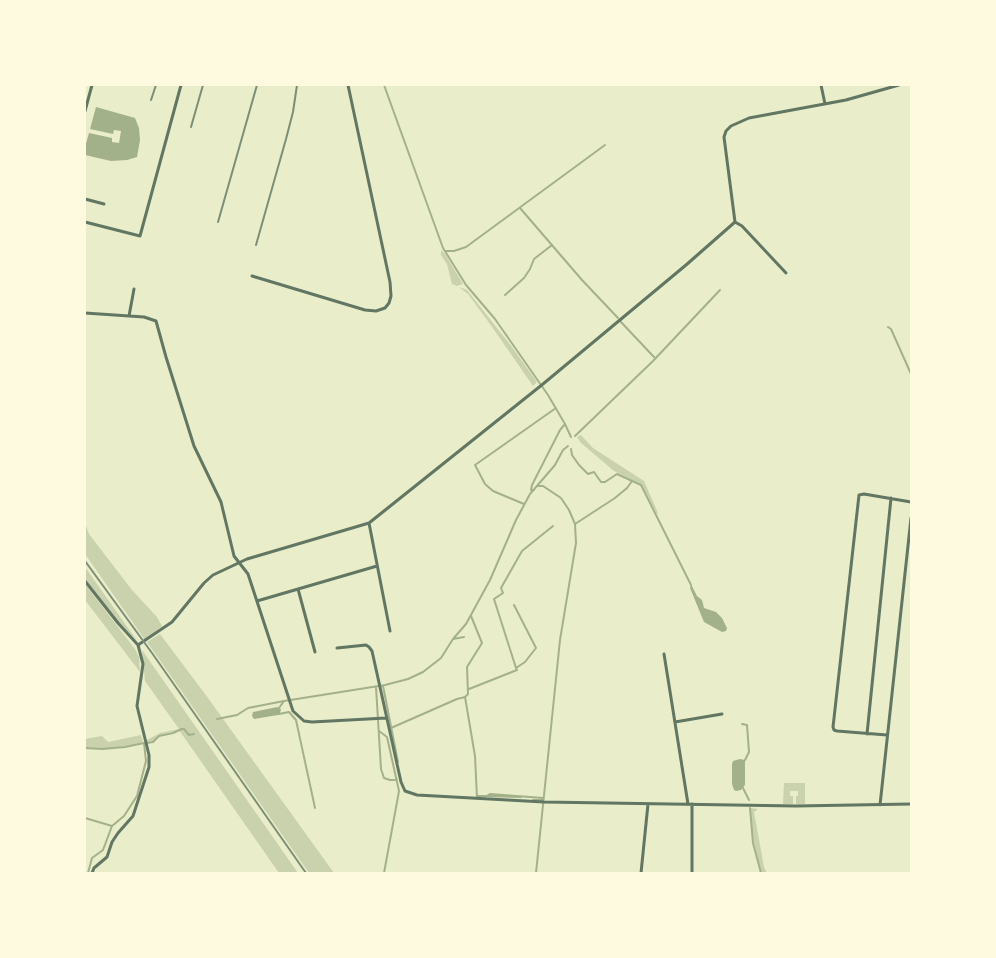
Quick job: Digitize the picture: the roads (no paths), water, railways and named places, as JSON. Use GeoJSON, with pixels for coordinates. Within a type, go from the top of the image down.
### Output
{"type":"FeatureCollection","features":[{"type":"Feature","properties":{"kind":"street"},"geometry":{"type":"LineString","coordinates":[[85,111],[92,85]]}},
{"type":"Feature","properties":{"kind":"street"},"geometry":{"type":"LineString","coordinates":[[85,222],[140,236],[181,85]]}},
{"type":"Feature","properties":{"kind":"street"},"geometry":{"type":"LineString","coordinates":[[252,276],[366,310],[376,311],[385,308],[389,303],[391,296],[390,282],[348,85]]}},
{"type":"Feature","properties":{"kind":"street"},"geometry":{"type":"LineString","coordinates":[[821,85],[825,104]]}},
{"type":"Feature","properties":{"kind":"street"},"geometry":{"type":"LineString","coordinates":[[735,222],[725,143],[726,131],[731,126],[750,118],[825,104],[899,85]]}},
{"type":"Feature","properties":{"kind":"street"},"geometry":{"type":"LineString","coordinates":[[85,199],[104,204]]}},
{"type":"Feature","properties":{"kind":"street"},"geometry":{"type":"LineString","coordinates":[[735,222],[742,226],[786,273]]}},
{"type":"Feature","properties":{"kind":"street"},"geometry":{"type":"LineString","coordinates":[[138,645],[172,622],[204,583],[213,575],[247,559],[369,523],[543,384],[735,222]]}},
{"type":"Feature","properties":{"kind":"street"},"geometry":{"type":"LineString","coordinates":[[129,316],[134,289]]}},
{"type":"Feature","properties":{"kind":"street"},"geometry":{"type":"LineString","coordinates":[[85,313],[129,316],[156,321],[194,446],[221,502],[234,556],[248,574],[293,711],[304,721],[312,722],[386,718]]}},
{"type":"Feature","properties":{"kind":"street"},"geometry":{"type":"LineString","coordinates":[[887,735],[837,731],[834,730],[834,727],[859,495],[911,502]]}},
{"type":"Feature","properties":{"kind":"street"},"geometry":{"type":"LineString","coordinates":[[867,734],[891,498]]}},
{"type":"Feature","properties":{"kind":"street"},"geometry":{"type":"LineString","coordinates":[[880,805],[911,518]]}},
{"type":"Feature","properties":{"kind":"street"},"geometry":{"type":"LineString","coordinates":[[369,523],[390,631]]}},
{"type":"Feature","properties":{"kind":"street"},"geometry":{"type":"LineString","coordinates":[[257,601],[378,566]]}},
{"type":"Feature","properties":{"kind":"street"},"geometry":{"type":"LineString","coordinates":[[85,581],[138,645],[143,664],[137,706],[149,755],[149,767],[133,816],[118,832],[107,857],[94,868],[92,873]]}},
{"type":"Feature","properties":{"kind":"street"},"geometry":{"type":"LineString","coordinates":[[298,589],[315,652]]}},
{"type":"Feature","properties":{"kind":"street"},"geometry":{"type":"LineString","coordinates":[[337,648],[366,645],[370,647],[374,654],[400,782],[405,791],[417,796],[544,802],[648,804],[911,804]]}},
{"type":"Feature","properties":{"kind":"street"},"geometry":{"type":"LineString","coordinates":[[664,654],[690,804],[692,873]]}},
{"type":"Feature","properties":{"kind":"street"},"geometry":{"type":"LineString","coordinates":[[675,722],[722,714]]}},
{"type":"Feature","properties":{"kind":"street"},"geometry":{"type":"LineString","coordinates":[[641,873],[648,804]]}},
{"type":"Feature","properties":{"kind":"waterway"},"geometry":{"type":"LineString","coordinates":[[384,85],[443,248],[466,285],[495,319],[548,395],[571,437]]}},
{"type":"Feature","properties":{"kind":"waterway"},"geometry":{"type":"LineString","coordinates":[[445,251],[454,251],[466,247],[605,145]]}},
{"type":"Feature","properties":{"kind":"waterway"},"geometry":{"type":"LineString","coordinates":[[520,208],[582,280],[618,318]]}},
{"type":"Feature","properties":{"kind":"waterway"},"geometry":{"type":"LineString","coordinates":[[505,295],[524,278],[534,259],[552,245]]}},
{"type":"Feature","properties":{"kind":"waterway"},"geometry":{"type":"LineString","coordinates":[[575,436],[653,361],[720,290]]}},
{"type":"Feature","properties":{"kind":"waterway"},"geometry":{"type":"LineString","coordinates":[[620,321],[654,357]]}},
{"type":"Feature","properties":{"kind":"waterway"},"geometry":{"type":"LineString","coordinates":[[888,327],[891,329],[911,374]]}},
{"type":"Feature","properties":{"kind":"waterway"},"geometry":{"type":"LineString","coordinates":[[524,504],[493,491],[485,484],[475,465],[556,408]]}},
{"type":"Feature","properties":{"kind":"waterway"},"geometry":{"type":"LineString","coordinates":[[534,490],[531,490],[532,485],[560,430],[565,424]]}},
{"type":"Feature","properties":{"kind":"waterway"},"geometry":{"type":"LineString","coordinates":[[217,719],[237,715],[248,708],[385,685],[408,679],[423,672],[441,658],[453,639],[466,624],[490,580],[516,520],[530,494],[555,465],[563,450],[568,446]]}},
{"type":"Feature","properties":{"kind":"waterway"},"geometry":{"type":"LineString","coordinates":[[571,449],[572,455],[579,465],[588,474],[594,472],[601,482],[605,482],[617,474],[641,485],[691,585]]}},
{"type":"Feature","properties":{"kind":"waterway"},"geometry":{"type":"LineString","coordinates":[[536,873],[560,640],[576,543],[575,524],[615,498],[632,481]]}},
{"type":"Feature","properties":{"kind":"waterway"},"geometry":{"type":"LineString","coordinates":[[538,486],[543,486],[561,498],[575,524]]}},
{"type":"Feature","properties":{"kind":"waterway"},"geometry":{"type":"LineString","coordinates":[[516,668],[494,599],[503,593],[501,588],[522,551],[553,526]]}},
{"type":"Feature","properties":{"kind":"waterway"},"geometry":{"type":"LineString","coordinates":[[469,689],[517,670],[516,668],[525,662],[536,648],[514,605]]}},
{"type":"Feature","properties":{"kind":"waterway"},"geometry":{"type":"LineString","coordinates":[[391,728],[465,697],[468,694],[467,667],[482,643],[471,616]]}},
{"type":"Feature","properties":{"kind":"waterway"},"geometry":{"type":"LineString","coordinates":[[453,639],[464,637]]}},
{"type":"Feature","properties":{"kind":"waterway"},"geometry":{"type":"LineString","coordinates":[[383,686],[398,762]]}},
{"type":"Feature","properties":{"kind":"waterway"},"geometry":{"type":"LineString","coordinates":[[376,687],[381,769],[384,778],[397,780]]}},
{"type":"Feature","properties":{"kind":"waterway"},"geometry":{"type":"LineString","coordinates":[[465,697],[475,756],[477,798]]}},
{"type":"Feature","properties":{"kind":"waterway"},"geometry":{"type":"LineString","coordinates":[[279,708],[284,701]]}},
{"type":"Feature","properties":{"kind":"waterway"},"geometry":{"type":"LineString","coordinates":[[279,714],[289,712],[296,720],[315,808]]}},
{"type":"Feature","properties":{"kind":"waterway"},"geometry":{"type":"LineString","coordinates":[[742,724],[747,725],[749,752],[745,760]]}},
{"type":"Feature","properties":{"kind":"waterway"},"geometry":{"type":"LineString","coordinates":[[147,743],[153,742],[159,736],[182,729],[189,735],[194,734]]}},
{"type":"Feature","properties":{"kind":"waterway"},"geometry":{"type":"LineString","coordinates":[[379,731],[387,737],[399,791],[384,873]]}},
{"type":"Feature","properties":{"kind":"waterway"},"geometry":{"type":"LineString","coordinates":[[85,748],[102,749],[144,743]]}},
{"type":"Feature","properties":{"kind":"waterway"},"geometry":{"type":"LineString","coordinates":[[88,873],[92,858],[103,850],[112,826],[124,816],[137,796],[146,761],[144,743]]}},
{"type":"Feature","properties":{"kind":"waterway"},"geometry":{"type":"LineString","coordinates":[[743,788],[749,800]]}},
{"type":"Feature","properties":{"kind":"waterway"},"geometry":{"type":"LineString","coordinates":[[477,796],[487,796],[490,794],[543,798]]}},
{"type":"Feature","properties":{"kind":"waterway"},"geometry":{"type":"LineString","coordinates":[[487,796],[521,797]]}},
{"type":"Feature","properties":{"kind":"waterway"},"geometry":{"type":"LineString","coordinates":[[533,800],[543,800]]}},
{"type":"Feature","properties":{"kind":"waterway"},"geometry":{"type":"LineString","coordinates":[[750,808],[753,843],[761,873]]}},
{"type":"Feature","properties":{"kind":"waterway"},"geometry":{"type":"LineString","coordinates":[[85,818],[112,826]]}},
{"type":"Feature","properties":{"kind":"railway"},"geometry":{"type":"LineString","coordinates":[[151,100],[156,85]]}},
{"type":"Feature","properties":{"kind":"railway"},"geometry":{"type":"LineString","coordinates":[[191,127],[203,85]]}},
{"type":"Feature","properties":{"kind":"railway"},"geometry":{"type":"LineString","coordinates":[[218,222],[257,85]]}},
{"type":"Feature","properties":{"kind":"railway"},"geometry":{"type":"LineString","coordinates":[[256,245],[293,112],[297,85]]}},
{"type":"Feature","properties":{"kind":"railway"},"geometry":{"type":"LineString","coordinates":[[85,561],[306,873]]}}]}
